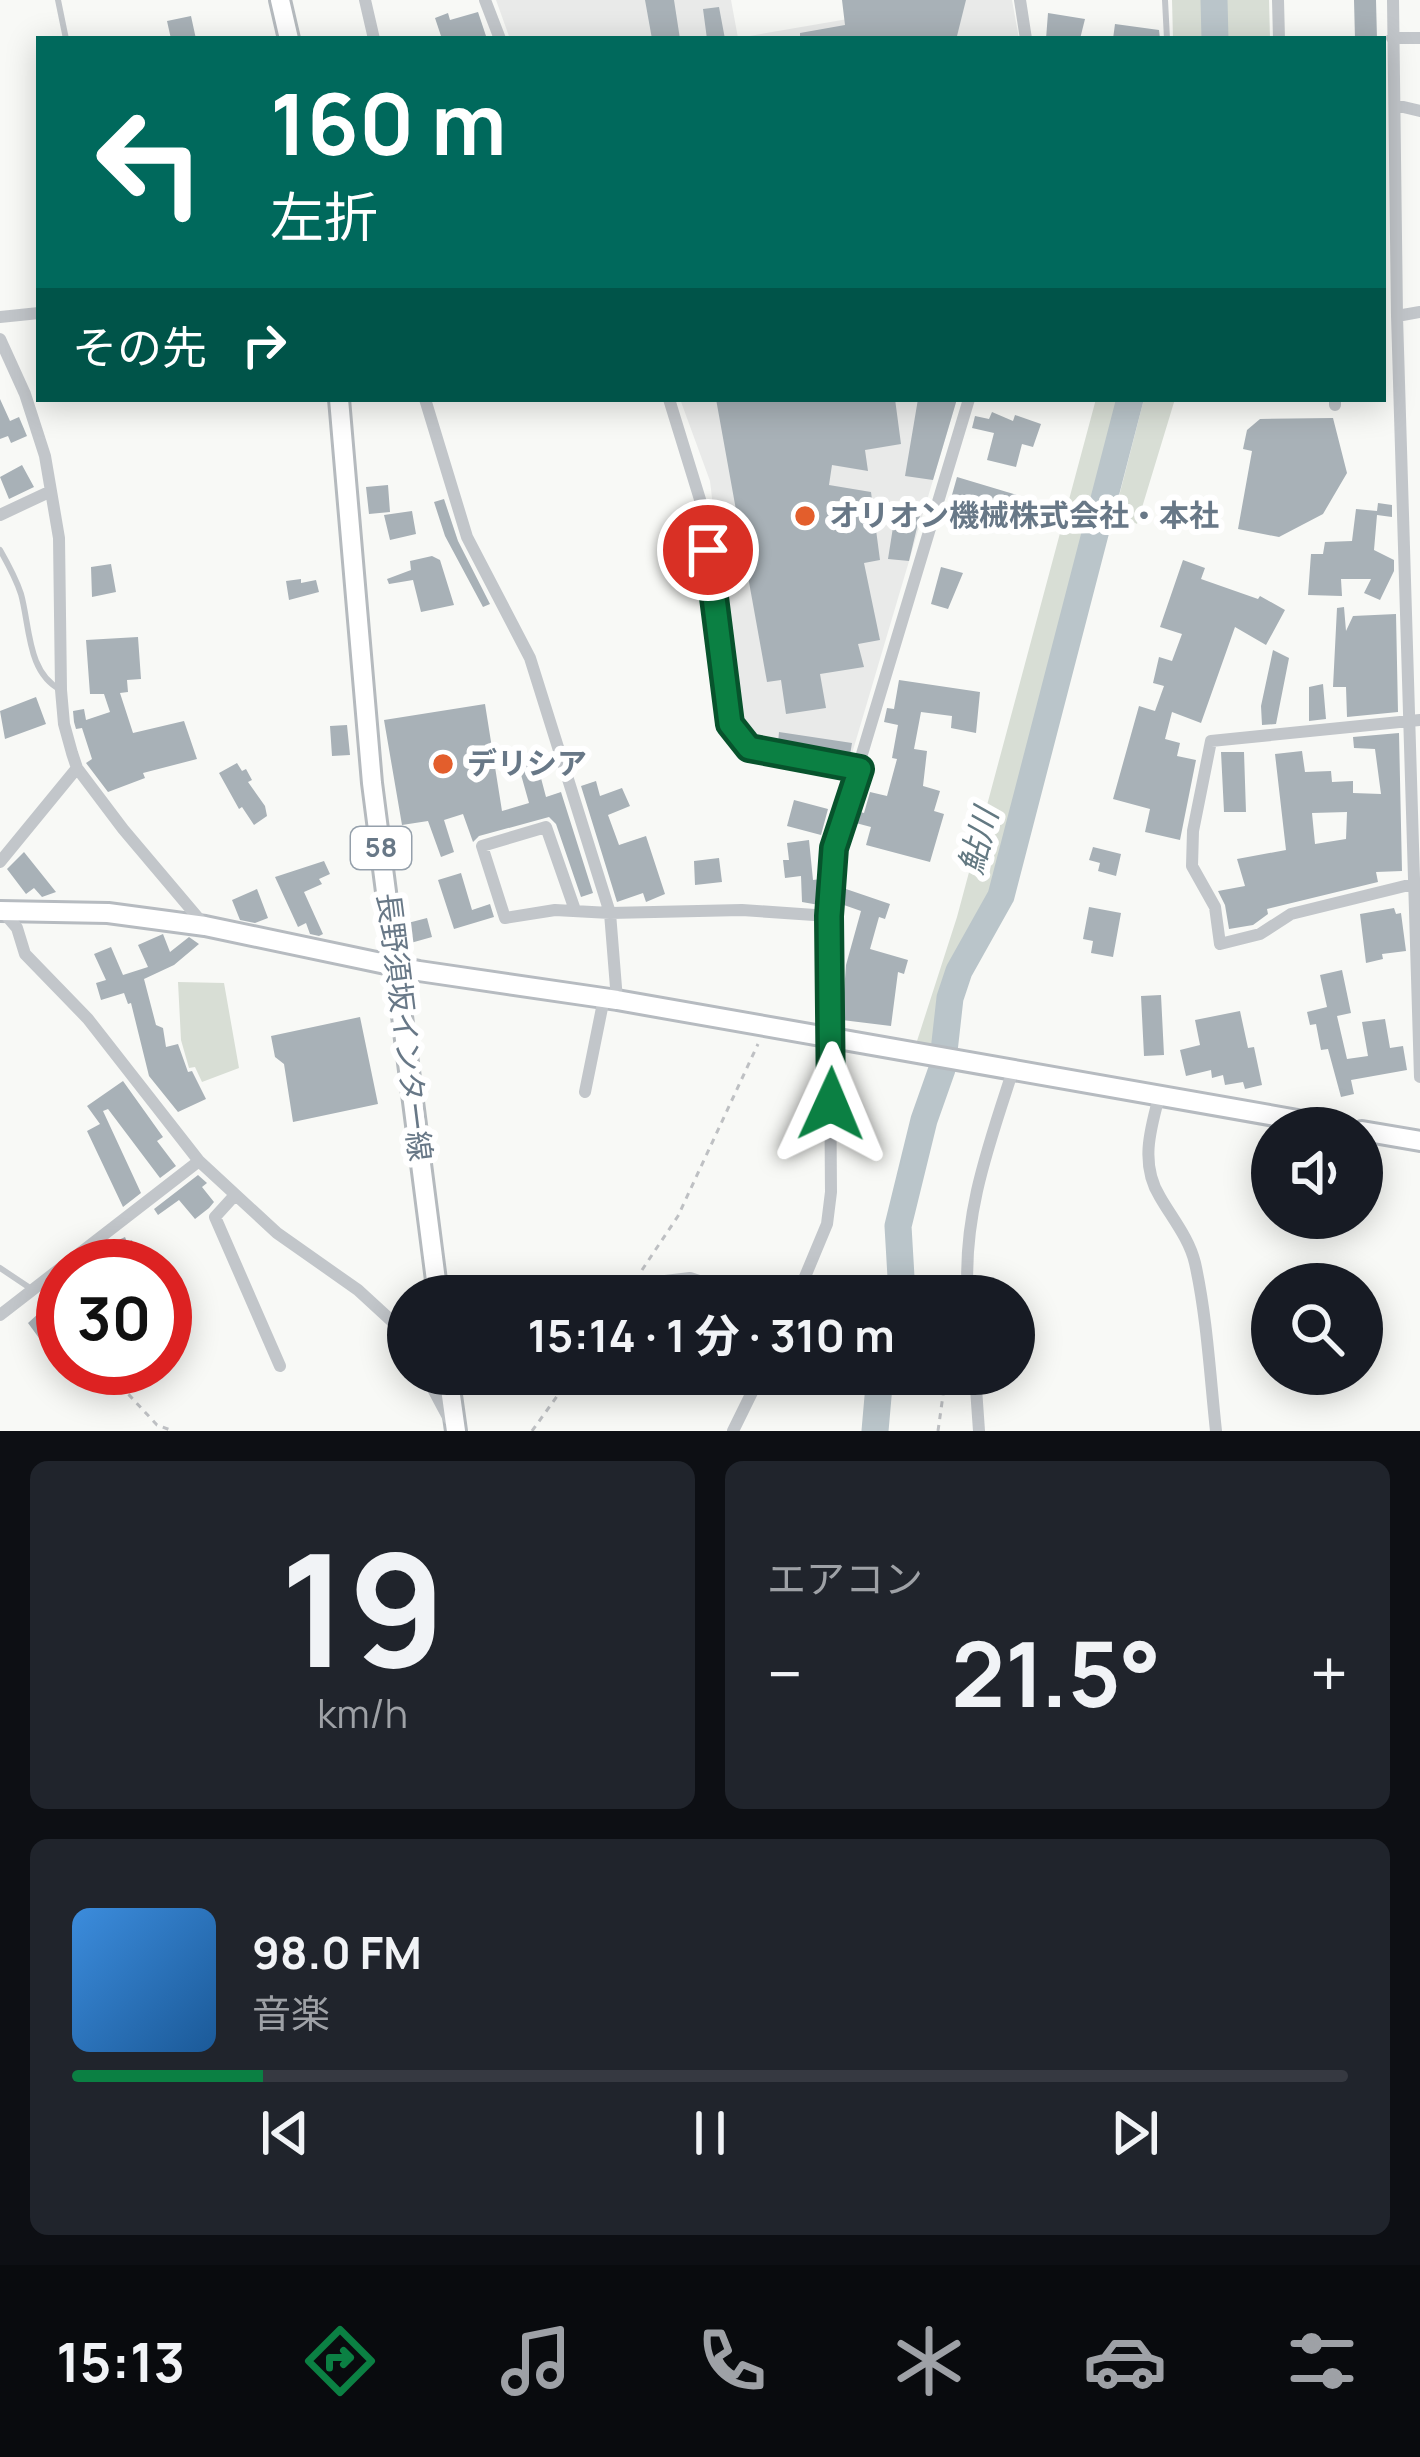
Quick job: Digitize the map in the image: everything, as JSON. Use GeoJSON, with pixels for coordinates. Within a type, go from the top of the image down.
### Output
{"type":"FeatureCollection","features":[{"type":"Feature","properties":{"kind":"street"},"geometry":{"type":"LineString","coordinates":[[280,0],[289,36]]}},
{"type":"Feature","properties":{"kind":"street"},"geometry":{"type":"LineString","coordinates":[[365,0],[373,36]]}},
{"type":"Feature","properties":{"kind":"street"},"geometry":{"type":"LineString","coordinates":[[484,0],[499,36]]}},
{"type":"Feature","properties":{"kind":"street"},"geometry":{"type":"LineString","coordinates":[[1019,0],[1025,36]]}},
{"type":"Feature","properties":{"kind":"street"},"geometry":{"type":"LineString","coordinates":[[1278,0],[1279,36]]}},
{"type":"Feature","properties":{"kind":"street"},"geometry":{"type":"LineString","coordinates":[[1393,0],[1390,262],[1396,316],[1404,587],[1413,638],[1413,884],[1420,1077]]}},
{"type":"Feature","properties":{"kind":"street"},"geometry":{"type":"LineString","coordinates":[[1393,38],[1420,38]]}},
{"type":"Feature","properties":{"kind":"street"},"geometry":{"type":"LineString","coordinates":[[1395,105],[1420,111]]}},
{"type":"Feature","properties":{"kind":"street"},"geometry":{"type":"LineString","coordinates":[[1396,316],[1420,312]]}},
{"type":"Feature","properties":{"kind":"street"},"geometry":{"type":"LineString","coordinates":[[0,316],[36,314]]}},
{"type":"Feature","properties":{"kind":"street"},"geometry":{"type":"LineString","coordinates":[[0,339],[45,456],[59,538],[64,724],[77,768],[205,926]]}},
{"type":"Feature","properties":{"kind":"street"},"geometry":{"type":"LineString","coordinates":[[1386,398],[1399,398]]}},
{"type":"Feature","properties":{"kind":"street","name":"長野須坂インター線"},"geometry":{"type":"LineString","coordinates":[[339,402],[372,783],[435,1275]]}},
{"type":"Feature","properties":{"kind":"street"},"geometry":{"type":"LineString","coordinates":[[426,402],[467,537],[530,658],[610,914],[610,999],[585,1092]]}},
{"type":"Feature","properties":{"kind":"street"},"geometry":{"type":"LineString","coordinates":[[670,402],[702,506],[730,724],[749,748],[860,769]]}},
{"type":"Feature","properties":{"kind":"street"},"geometry":{"type":"LineString","coordinates":[[806,1275],[827,1224],[831,1192],[829,916],[834,848],[968,402]]}},
{"type":"Feature","properties":{"kind":"street"},"geometry":{"type":"LineString","coordinates":[[0,515],[49,492]]}},
{"type":"Feature","properties":{"kind":"street"},"geometry":{"type":"LineString","coordinates":[[1404,587],[1420,586]]}},
{"type":"Feature","properties":{"kind":"street"},"geometry":{"type":"LineString","coordinates":[[1413,884],[1291,914],[1259,934],[1220,944],[1214,907],[1192,866],[1192,831],[1210,741],[1414,721]]}},
{"type":"Feature","properties":{"kind":"street"},"geometry":{"type":"LineString","coordinates":[[0,862],[77,768]]}},
{"type":"Feature","properties":{"kind":"street"},"geometry":{"type":"LineString","coordinates":[[575,910],[546,827],[482,846],[505,918],[575,910],[610,914],[742,910],[829,916]]}},
{"type":"Feature","properties":{"kind":"street"},"geometry":{"type":"LineString","coordinates":[[1,910],[108,913],[205,926],[396,964],[1251,1112]]}},
{"type":"Feature","properties":{"kind":"street"},"geometry":{"type":"LineString","coordinates":[[1,910],[17,928],[25,954],[88,1018],[199,1162],[277,1233],[358,1290],[387,1317]]}},
{"type":"Feature","properties":{"kind":"street"},"geometry":{"type":"LineString","coordinates":[[967,1275],[974,1196],[1009,1069]]}},
{"type":"Feature","properties":{"kind":"street"},"geometry":{"type":"LineString","coordinates":[[1159,1097],[1147,1144],[1150,1171],[1156,1192],[1177,1221],[1195,1260],[1216,1431]]}},
{"type":"Feature","properties":{"kind":"street"},"geometry":{"type":"LineString","coordinates":[[1383,1135],[1420,1141]]}},
{"type":"Feature","properties":{"kind":"street"},"geometry":{"type":"LineString","coordinates":[[0,1315],[199,1162]]}},
{"type":"Feature","properties":{"kind":"street"},"geometry":{"type":"LineString","coordinates":[[235,1195],[215,1217],[280,1366]]}},
{"type":"Feature","properties":{"kind":"street"},"geometry":{"type":"LineString","coordinates":[[436,1395],[456,1431]]}},
{"type":"Feature","properties":{"kind":"street"},"geometry":{"type":"LineString","coordinates":[[451,1395],[456,1431]]}},
{"type":"Feature","properties":{"kind":"street"},"geometry":{"type":"LineString","coordinates":[[733,1431],[751,1395]]}},
{"type":"Feature","properties":{"kind":"street"},"geometry":{"type":"LineString","coordinates":[[977,1395],[980,1431]]}},
{"type":"Feature","properties":{"kind":"lane"},"geometry":{"type":"LineString","coordinates":[[58,0],[65,36]]}},
{"type":"Feature","properties":{"kind":"lane"},"geometry":{"type":"LineString","coordinates":[[1166,0],[1167,36]]}},
{"type":"Feature","properties":{"kind":"lane"},"geometry":{"type":"LineString","coordinates":[[0,550],[20,593],[35,661],[51,685],[61,690]]}},
{"type":"Feature","properties":{"kind":"lane"},"geometry":{"type":"LineString","coordinates":[[0,1268],[30,1288]]}},
{"type":"Feature","properties":{"kind":"path"},"geometry":{"type":"LineString","coordinates":[[639,1275],[677,1216],[766,1026]]}},
{"type":"Feature","properties":{"kind":"path"},"geometry":{"type":"LineString","coordinates":[[30,1288],[36,1295]]}},
{"type":"Feature","properties":{"kind":"path"},"geometry":{"type":"LineString","coordinates":[[129,1395],[157,1425],[173,1431]]}},
{"type":"Feature","properties":{"kind":"path"},"geometry":{"type":"LineString","coordinates":[[532,1431],[558,1395]]}},
{"type":"Feature","properties":{"kind":"path"},"geometry":{"type":"LineString","coordinates":[[938,1431],[943,1395]]}},
{"type":"Feature","properties":{"kind":"shaded area"},"geometry":{"type":"Polygon","coordinates":[[[496,0],[731,0],[738,36],[509,36],[496,0]]]}},
{"type":"Feature","properties":{"kind":"shaded area"},"geometry":{"type":"Polygon","coordinates":[[[872,0],[1012,0],[1018,36],[750,36],[871,15],[872,0]]]}},
{"type":"Feature","properties":{"kind":"shaded area"},"geometry":{"type":"Polygon","coordinates":[[[1172,0],[1207,0],[1208,36],[1173,36],[1172,0]]]}},
{"type":"Feature","properties":{"kind":"shaded area"},"geometry":{"type":"Polygon","coordinates":[[[1219,0],[1269,0],[1270,36],[1223,36],[1219,0]]]}},
{"type":"Feature","properties":{"kind":"shaded area"},"geometry":{"type":"Polygon","coordinates":[[[681,402],[956,402],[851,757],[758,742],[738,721],[710,481],[681,402]]]}},
{"type":"Feature","properties":{"kind":"shaded area"},"geometry":{"type":"Polygon","coordinates":[[[1095,402],[1124,402],[993,899],[965,954],[947,977],[939,1049],[917,1041],[957,917],[1095,402]]]}},
{"type":"Feature","properties":{"kind":"shaded area"},"geometry":{"type":"Polygon","coordinates":[[[1143,402],[1174,402],[1137,524],[1115,512],[1143,402]]]}},
{"type":"Feature","properties":{"kind":"shaded area"},"geometry":{"type":"Polygon","coordinates":[[[178,982],[224,983],[239,1068],[202,1082],[195,1067],[189,1068],[181,1040],[178,982]]]}},
{"type":"Feature","properties":{"kind":"building"},"geometry":{"type":"Polygon","coordinates":[[[645,0],[674,0],[680,36],[651,36],[645,0]]]}},
{"type":"Feature","properties":{"kind":"building"},"geometry":{"type":"Polygon","coordinates":[[[842,0],[966,0],[957,36],[800,36],[845,25],[842,0]]]}},
{"type":"Feature","properties":{"kind":"building"},"geometry":{"type":"Polygon","coordinates":[[[1354,0],[1376,0],[1377,36],[1355,36],[1354,0]]]}},
{"type":"Feature","properties":{"kind":"building"},"geometry":{"type":"Polygon","coordinates":[[[719,7],[724,36],[707,36],[703,9],[719,7]]]}},
{"type":"Feature","properties":{"kind":"building"},"geometry":{"type":"Polygon","coordinates":[[[478,12],[486,36],[441,36],[435,18],[448,13],[450,20],[478,12]]]}},
{"type":"Feature","properties":{"kind":"building"},"geometry":{"type":"Polygon","coordinates":[[[1048,13],[1085,19],[1081,36],[1046,36],[1048,13]]]}},
{"type":"Feature","properties":{"kind":"building"},"geometry":{"type":"Polygon","coordinates":[[[191,16],[195,36],[170,36],[167,21],[191,16]]]}},
{"type":"Feature","properties":{"kind":"building"},"geometry":{"type":"Polygon","coordinates":[[[1115,24],[1159,30],[1160,36],[1113,36],[1115,24]]]}},
{"type":"Feature","properties":{"kind":"building"},"geometry":{"type":"Polygon","coordinates":[[[0,399],[10,421],[19,417],[27,436],[11,443],[8,436],[0,439],[0,399]]]}},
{"type":"Feature","properties":{"kind":"building","name":"オリオン機械株式会社・本社"},"geometry":{"type":"Polygon","coordinates":[[[717,402],[895,402],[901,444],[865,450],[868,471],[832,465],[829,485],[871,492],[880,560],[864,563],[880,640],[858,644],[864,667],[820,674],[826,708],[786,714],[781,680],[767,682],[717,402]]]}},
{"type":"Feature","properties":{"kind":"building"},"geometry":{"type":"Polygon","coordinates":[[[917,402],[956,402],[933,480],[905,476],[917,402]]]}},
{"type":"Feature","properties":{"kind":"building"},"geometry":{"type":"Polygon","coordinates":[[[992,412],[1013,421],[1015,415],[1041,424],[1033,447],[1022,444],[1016,467],[987,460],[994,433],[972,428],[975,416],[989,419],[992,412]]]}},
{"type":"Feature","properties":{"kind":"building"},"geometry":{"type":"Polygon","coordinates":[[[1333,418],[1347,473],[1323,514],[1279,537],[1238,529],[1252,451],[1243,449],[1247,430],[1260,419],[1333,418]]]}},
{"type":"Feature","properties":{"kind":"building"},"geometry":{"type":"Polygon","coordinates":[[[22,465],[34,487],[9,499],[0,477],[22,465]]]}},
{"type":"Feature","properties":{"kind":"building"},"geometry":{"type":"Polygon","coordinates":[[[957,477],[1017,495],[1010,520],[950,502],[957,477]]]}},
{"type":"Feature","properties":{"kind":"building"},"geometry":{"type":"Polygon","coordinates":[[[388,485],[390,512],[369,514],[366,487],[388,485]]]}},
{"type":"Feature","properties":{"kind":"building"},"geometry":{"type":"Polygon","coordinates":[[[444,499],[458,541],[490,604],[483,607],[445,536],[434,502],[444,499]]]}},
{"type":"Feature","properties":{"kind":"building"},"geometry":{"type":"Polygon","coordinates":[[[897,502],[921,511],[909,561],[888,559],[897,502]]]}},
{"type":"Feature","properties":{"kind":"building"},"geometry":{"type":"Polygon","coordinates":[[[1378,503],[1392,505],[1392,517],[1377,515],[1374,550],[1394,560],[1394,571],[1380,600],[1364,593],[1371,579],[1341,579],[1342,596],[1308,595],[1311,554],[1323,554],[1325,542],[1352,541],[1356,509],[1377,511],[1378,503]]]}},
{"type":"Feature","properties":{"kind":"building"},"geometry":{"type":"Polygon","coordinates":[[[412,511],[416,534],[390,540],[384,515],[412,511]]]}},
{"type":"Feature","properties":{"kind":"building"},"geometry":{"type":"Polygon","coordinates":[[[432,556],[440,560],[454,605],[421,612],[413,580],[389,584],[387,579],[411,570],[410,561],[432,556]]]}},
{"type":"Feature","properties":{"kind":"building"},"geometry":{"type":"Polygon","coordinates":[[[1183,560],[1205,568],[1201,579],[1260,596],[1285,610],[1266,645],[1235,627],[1201,723],[1172,712],[1165,739],[1180,743],[1177,756],[1196,760],[1180,840],[1145,832],[1150,809],[1113,799],[1139,706],[1155,711],[1164,686],[1153,683],[1159,657],[1172,661],[1182,634],[1160,627],[1183,560]]]}},
{"type":"Feature","properties":{"kind":"building"},"geometry":{"type":"Polygon","coordinates":[[[111,564],[116,592],[92,597],[91,567],[111,564]]]}},
{"type":"Feature","properties":{"kind":"building"},"geometry":{"type":"Polygon","coordinates":[[[941,567],[963,573],[948,609],[931,604],[941,567]]]}},
{"type":"Feature","properties":{"kind":"building"},"geometry":{"type":"Polygon","coordinates":[[[301,579],[301,583],[316,580],[319,592],[289,600],[286,581],[301,579]]]}},
{"type":"Feature","properties":{"kind":"building"},"geometry":{"type":"Polygon","coordinates":[[[1344,607],[1346,631],[1353,616],[1396,614],[1398,712],[1347,717],[1346,687],[1333,687],[1337,608],[1344,607]]]}},
{"type":"Feature","properties":{"kind":"building"},"geometry":{"type":"Polygon","coordinates":[[[138,637],[141,679],[127,680],[128,692],[120,693],[133,733],[184,721],[197,759],[143,773],[145,778],[108,792],[86,763],[92,759],[82,728],[76,729],[74,722],[73,711],[84,709],[86,720],[110,712],[104,694],[90,694],[86,640],[138,637]]]}},
{"type":"Feature","properties":{"kind":"building"},"geometry":{"type":"Polygon","coordinates":[[[1273,650],[1289,658],[1276,724],[1262,725],[1261,706],[1273,650]]]}},
{"type":"Feature","properties":{"kind":"building"},"geometry":{"type":"Polygon","coordinates":[[[899,680],[980,692],[976,733],[951,728],[952,716],[921,712],[914,749],[927,751],[923,786],[940,791],[934,811],[944,814],[930,862],[866,845],[871,827],[852,822],[856,811],[864,813],[870,792],[887,796],[897,759],[892,758],[898,725],[884,722],[887,708],[894,709],[899,680]]]}},
{"type":"Feature","properties":{"kind":"building"},"geometry":{"type":"Polygon","coordinates":[[[1323,684],[1326,719],[1309,721],[1309,687],[1323,684]]]}},
{"type":"Feature","properties":{"kind":"building"},"geometry":{"type":"Polygon","coordinates":[[[36,697],[46,724],[5,739],[0,711],[36,697]]]}},
{"type":"Feature","properties":{"kind":"building","name":"デリシア"},"geometry":{"type":"Polygon","coordinates":[[[485,704],[502,811],[529,803],[518,764],[537,763],[546,797],[561,792],[593,893],[581,897],[556,824],[549,817],[479,836],[473,842],[463,814],[444,820],[454,852],[441,857],[428,821],[402,825],[384,720],[485,704]]]}},
{"type":"Feature","properties":{"kind":"building"},"geometry":{"type":"Polygon","coordinates":[[[347,725],[350,755],[332,756],[330,726],[347,725]]]}},
{"type":"Feature","properties":{"kind":"building"},"geometry":{"type":"Polygon","coordinates":[[[779,732],[852,743],[850,755],[778,743],[779,732]]]}},
{"type":"Feature","properties":{"kind":"building"},"geometry":{"type":"Polygon","coordinates":[[[1399,733],[1402,871],[1376,872],[1378,882],[1267,909],[1268,914],[1253,925],[1229,929],[1218,891],[1245,886],[1237,859],[1286,850],[1275,754],[1302,751],[1305,772],[1331,771],[1332,782],[1353,781],[1353,793],[1381,794],[1375,749],[1354,748],[1353,737],[1399,733]],[[1347,812],[1312,813],[1315,844],[1346,839],[1347,812]]]}},
{"type":"Feature","properties":{"kind":"building"},"geometry":{"type":"Polygon","coordinates":[[[1221,752],[1244,752],[1246,812],[1224,812],[1221,752]]]}},
{"type":"Feature","properties":{"kind":"building"},"geometry":{"type":"Polygon","coordinates":[[[237,763],[242,771],[246,769],[252,780],[248,782],[265,806],[267,816],[254,825],[219,773],[237,763]]]}},
{"type":"Feature","properties":{"kind":"building"},"geometry":{"type":"Polygon","coordinates":[[[596,781],[600,796],[622,788],[630,806],[608,815],[619,845],[646,836],[665,894],[646,902],[643,893],[617,902],[581,786],[596,781]]]}},
{"type":"Feature","properties":{"kind":"building"},"geometry":{"type":"Polygon","coordinates":[[[794,800],[828,809],[821,835],[787,826],[794,800]]]}},
{"type":"Feature","properties":{"kind":"building"},"geometry":{"type":"Polygon","coordinates":[[[809,840],[813,880],[821,879],[819,905],[802,902],[801,876],[785,878],[787,843],[809,840]]]}},
{"type":"Feature","properties":{"kind":"building"},"geometry":{"type":"Polygon","coordinates":[[[1093,847],[1121,854],[1116,876],[1098,871],[1100,863],[1089,860],[1093,847]]]}},
{"type":"Feature","properties":{"kind":"building"},"geometry":{"type":"Polygon","coordinates":[[[24,852],[56,892],[42,897],[34,888],[26,894],[7,869],[24,852]]]}},
{"type":"Feature","properties":{"kind":"building"},"geometry":{"type":"Polygon","coordinates":[[[719,858],[722,882],[695,885],[694,861],[719,858]]]}},
{"type":"Feature","properties":{"kind":"building"},"geometry":{"type":"Polygon","coordinates":[[[324,861],[330,874],[319,879],[322,884],[304,892],[323,934],[319,936],[310,934],[306,923],[298,927],[275,877],[324,861]]]}},
{"type":"Feature","properties":{"kind":"building"},"geometry":{"type":"Polygon","coordinates":[[[461,873],[472,910],[490,904],[494,917],[454,929],[438,880],[461,873]]]}},
{"type":"Feature","properties":{"kind":"building"},"geometry":{"type":"Polygon","coordinates":[[[257,889],[268,918],[255,923],[240,920],[232,900],[257,889]]]}},
{"type":"Feature","properties":{"kind":"building"},"geometry":{"type":"Polygon","coordinates":[[[846,889],[890,904],[885,919],[879,917],[870,949],[908,960],[904,974],[898,972],[891,1026],[842,1020],[846,965],[861,911],[841,904],[846,889]]]}},
{"type":"Feature","properties":{"kind":"building"},"geometry":{"type":"Polygon","coordinates":[[[1089,907],[1121,913],[1113,957],[1091,953],[1093,941],[1083,939],[1089,907]]]}},
{"type":"Feature","properties":{"kind":"building"},"geometry":{"type":"Polygon","coordinates":[[[1394,908],[1396,914],[1401,913],[1406,951],[1382,954],[1383,959],[1366,963],[1360,914],[1394,908]]]}},
{"type":"Feature","properties":{"kind":"building"},"geometry":{"type":"Polygon","coordinates":[[[427,918],[432,937],[407,944],[404,924],[427,918]]]}},
{"type":"Feature","properties":{"kind":"building"},"geometry":{"type":"Polygon","coordinates":[[[163,934],[170,952],[189,937],[199,944],[174,965],[144,979],[166,1047],[178,1044],[188,1072],[192,1071],[206,1099],[178,1112],[149,1076],[131,1003],[124,993],[101,1000],[96,983],[106,980],[94,954],[111,947],[123,975],[148,967],[138,945],[163,934]]]}},
{"type":"Feature","properties":{"kind":"building"},"geometry":{"type":"Polygon","coordinates":[[[1342,970],[1351,1013],[1337,1016],[1347,1059],[1368,1056],[1362,1022],[1385,1019],[1390,1048],[1403,1046],[1407,1070],[1351,1080],[1354,1094],[1341,1097],[1328,1049],[1321,1050],[1316,1024],[1310,1025],[1307,1012],[1327,1007],[1320,975],[1342,970]]]}},
{"type":"Feature","properties":{"kind":"building"},"geometry":{"type":"Polygon","coordinates":[[[1161,995],[1164,1055],[1144,1056],[1141,996],[1161,995]]]}},
{"type":"Feature","properties":{"kind":"building"},"geometry":{"type":"Polygon","coordinates":[[[1240,1011],[1262,1085],[1245,1089],[1243,1082],[1225,1085],[1223,1075],[1212,1078],[1211,1070],[1186,1076],[1180,1050],[1200,1045],[1195,1020],[1240,1011]]]}},
{"type":"Feature","properties":{"kind":"building"},"geometry":{"type":"Polygon","coordinates":[[[360,1017],[378,1104],[293,1122],[284,1064],[275,1057],[271,1036],[360,1017]]]}},
{"type":"Feature","properties":{"kind":"building"},"geometry":{"type":"Polygon","coordinates":[[[123,1081],[163,1137],[157,1141],[176,1166],[160,1178],[108,1109],[103,1111],[141,1193],[123,1207],[87,1131],[100,1124],[87,1106],[123,1081]]]}},
{"type":"Feature","properties":{"kind":"building"},"geometry":{"type":"Polygon","coordinates":[[[198,1175],[207,1183],[202,1187],[214,1202],[209,1208],[195,1219],[179,1200],[158,1215],[154,1209],[198,1175]]]}},
{"type":"Feature","properties":{"kind":"waterway","name":"鮎川"},"geometry":{"type":"LineString","coordinates":[[1214,0],[1215,36]]}},
{"type":"Feature","properties":{"kind":"waterway","name":"鮎川"},"geometry":{"type":"LineString","coordinates":[[901,1275],[898,1226],[942,1069],[950,998],[959,971],[1001,896],[1129,402]]}},
{"type":"Feature","properties":{"kind":"waterway","name":"鮎川"},"geometry":{"type":"LineString","coordinates":[[875,1431],[878,1395]]}},
{"type":"Feature","properties":{"kind":"place","name":"オリオン機械株式会社・本社"},"geometry":{"type":"Point","coordinates":[805,516]}},
{"type":"Feature","properties":{"kind":"place","name":"デリシア"},"geometry":{"type":"Point","coordinates":[443,764]}},
{"type":"Feature","properties":{"kind":"route"},"geometry":{"type":"LineString","coordinates":[[708,550],[730,724],[749,748],[860,769],[834,848],[829,916],[831,1104]]}}]}
